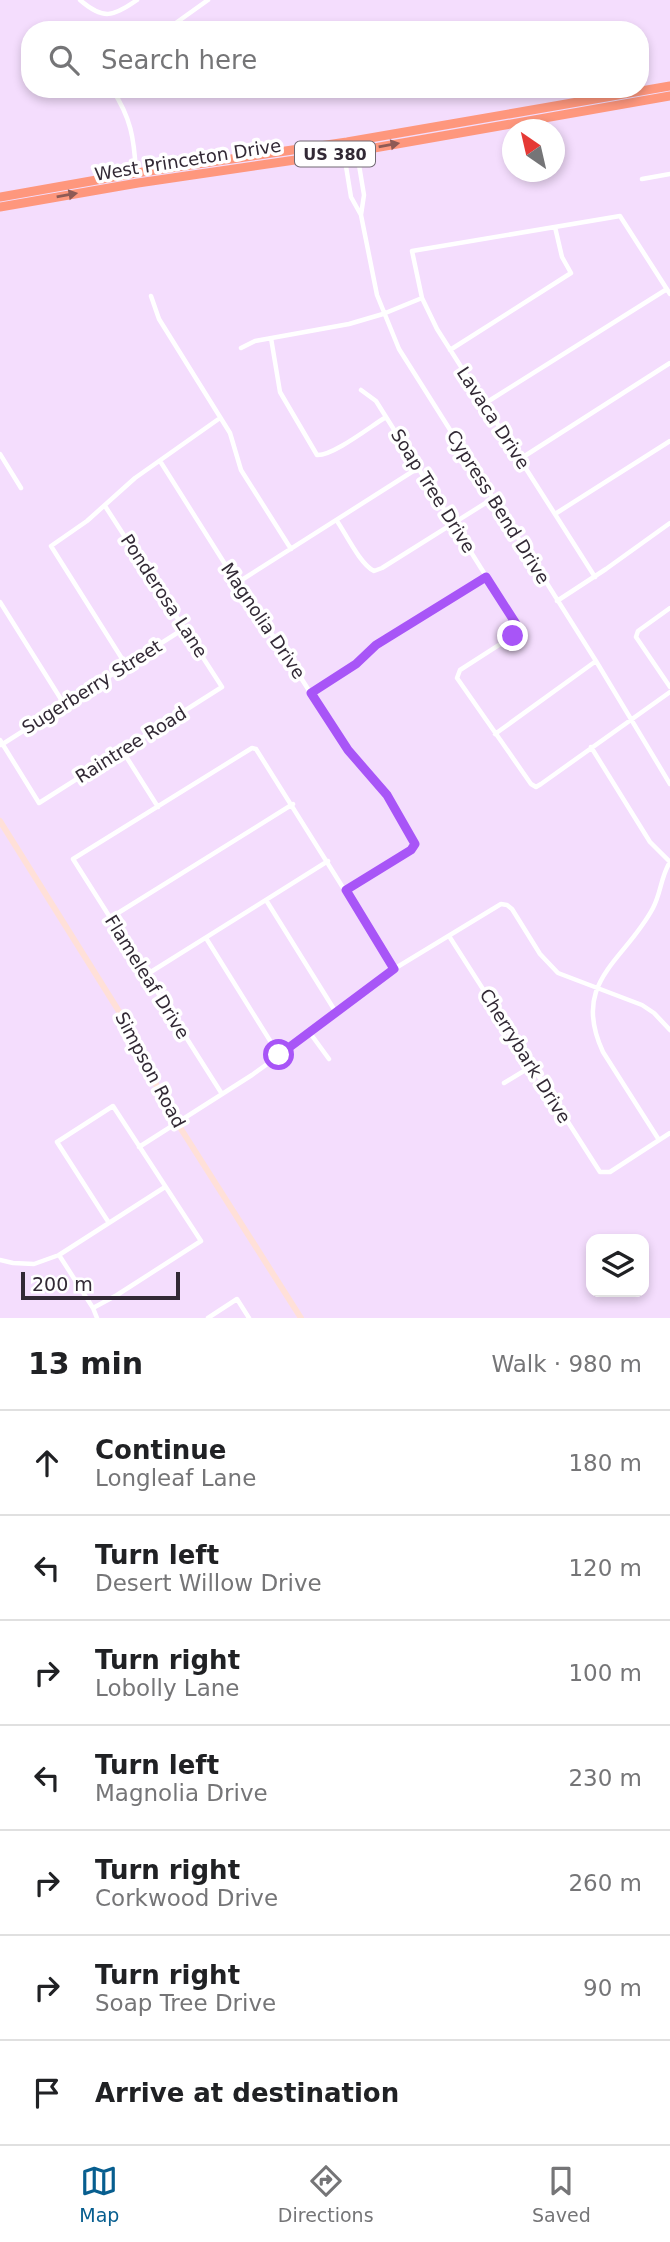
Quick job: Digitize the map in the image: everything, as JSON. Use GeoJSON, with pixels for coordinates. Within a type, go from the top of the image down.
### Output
{"type":"FeatureCollection","features":[{"type":"Feature","properties":{"kind":"highway","name":"West Princeton Drive"},"geometry":{"type":"LineString","coordinates":[[649,90],[670,86]]}},
{"type":"Feature","properties":{"kind":"highway","name":"West Princeton Drive"},"geometry":{"type":"LineString","coordinates":[[0,197],[342,148],[357,151],[670,96]]}},
{"type":"Feature","properties":{"kind":"highway","name":"West Princeton Drive"},"geometry":{"type":"LineString","coordinates":[[342,148],[355,141],[601,98]]}},
{"type":"Feature","properties":{"kind":"highway","name":"West Princeton Drive"},"geometry":{"type":"LineString","coordinates":[[0,207],[137,178]]}},
{"type":"Feature","properties":{"kind":"street"},"geometry":{"type":"LineString","coordinates":[[80,0],[102,14],[123,10],[137,0]]}},
{"type":"Feature","properties":{"kind":"street"},"geometry":{"type":"LineString","coordinates":[[179,21],[208,0]]}},
{"type":"Feature","properties":{"kind":"street"},"geometry":{"type":"LineString","coordinates":[[118,98],[133,132],[137,178]]}},
{"type":"Feature","properties":{"kind":"street","name":"Cypress Bend Drive"},"geometry":{"type":"LineString","coordinates":[[355,141],[364,195],[361,215]]}},
{"type":"Feature","properties":{"kind":"street","name":"Cypress Bend Drive"},"geometry":{"type":"LineString","coordinates":[[342,148],[351,197],[361,215],[372,275],[383,314],[405,360],[596,661],[670,784]]}},
{"type":"Feature","properties":{"kind":"street"},"geometry":{"type":"LineString","coordinates":[[642,178],[670,174]]}},
{"type":"Feature","properties":{"kind":"street"},"geometry":{"type":"LineString","coordinates":[[450,350],[571,272],[562,257],[555,227],[620,216],[668,292],[484,404]]}},
{"type":"Feature","properties":{"kind":"street","name":"Lavaca Drive"},"geometry":{"type":"LineString","coordinates":[[555,227],[412,251],[422,298],[437,330],[595,577]]}},
{"type":"Feature","properties":{"kind":"street"},"geometry":{"type":"LineString","coordinates":[[151,296],[159,319],[230,433],[241,470],[291,549]]}},
{"type":"Feature","properties":{"kind":"street"},"geometry":{"type":"LineString","coordinates":[[241,348],[255,341],[349,324],[422,298]]}},
{"type":"Feature","properties":{"kind":"street"},"geometry":{"type":"LineString","coordinates":[[271,338],[279,392],[317,455],[322,455],[386,417]]}},
{"type":"Feature","properties":{"kind":"street"},"geometry":{"type":"LineString","coordinates":[[520,459],[670,363]]}},
{"type":"Feature","properties":{"kind":"street","name":"Soap Tree Drive"},"geometry":{"type":"LineString","coordinates":[[362,390],[376,401],[518,629],[513,636],[464,667],[457,674],[457,678],[531,784],[536,786],[591,747]]}},
{"type":"Feature","properties":{"kind":"street"},"geometry":{"type":"LineString","coordinates":[[126,665],[51,546],[76,530],[127,484],[220,418]]}},
{"type":"Feature","properties":{"kind":"street"},"geometry":{"type":"LineString","coordinates":[[555,514],[670,441]]}},
{"type":"Feature","properties":{"kind":"street"},"geometry":{"type":"LineString","coordinates":[[0,454],[21,488]]}},
{"type":"Feature","properties":{"kind":"street","name":"Magnolia Drive"},"geometry":{"type":"LineString","coordinates":[[160,461],[259,618],[281,646],[348,750],[387,795],[415,841],[415,846],[346,890]]}},
{"type":"Feature","properties":{"kind":"street"},"geometry":{"type":"LineString","coordinates":[[237,583],[418,468]]}},
{"type":"Feature","properties":{"kind":"street"},"geometry":{"type":"LineString","coordinates":[[337,521],[363,561],[374,571],[492,499]]}},
{"type":"Feature","properties":{"kind":"street","name":"Ponderosa Lane"},"geometry":{"type":"LineString","coordinates":[[105,506],[222,687]]}},
{"type":"Feature","properties":{"kind":"street"},"geometry":{"type":"LineString","coordinates":[[557,601],[670,523]]}},
{"type":"Feature","properties":{"kind":"street"},"geometry":{"type":"LineString","coordinates":[[311,693],[356,664],[376,645],[486,577]]}},
{"type":"Feature","properties":{"kind":"street"},"geometry":{"type":"LineString","coordinates":[[0,602],[64,704]]}},
{"type":"Feature","properties":{"kind":"street"},"geometry":{"type":"LineString","coordinates":[[670,608],[636,635],[636,640],[670,687]]}},
{"type":"Feature","properties":{"kind":"street","name":"Sugerberry Street"},"geometry":{"type":"LineString","coordinates":[[1,743],[185,628]]}},
{"type":"Feature","properties":{"kind":"street"},"geometry":{"type":"LineString","coordinates":[[495,734],[596,661]]}},
{"type":"Feature","properties":{"kind":"street","name":"Raintree Road"},"geometry":{"type":"LineString","coordinates":[[1,743],[39,803],[222,687]]}},
{"type":"Feature","properties":{"kind":"street"},"geometry":{"type":"LineString","coordinates":[[670,692],[591,747],[650,842],[670,862],[653,908],[602,975],[596,989],[593,1010],[597,1040],[603,1052],[660,1140],[670,1133]]}},
{"type":"Feature","properties":{"kind":"street"},"geometry":{"type":"LineString","coordinates":[[122,750],[158,807],[256,748],[394,969]]}},
{"type":"Feature","properties":{"kind":"street"},"geometry":{"type":"LineString","coordinates":[[110,918],[293,804]]}},
{"type":"Feature","properties":{"kind":"street","name":"Flameleaf Drive"},"geometry":{"type":"LineString","coordinates":[[158,807],[74,859],[222,1094]]}},
{"type":"Feature","properties":{"kind":"street","name":"Simpson Road"},"geometry":{"type":"LineString","coordinates":[[0,821],[140,1045],[156,1088],[301,1318]]}},
{"type":"Feature","properties":{"kind":"street"},"geometry":{"type":"LineString","coordinates":[[146,975],[328,861]]}},
{"type":"Feature","properties":{"kind":"street"},"geometry":{"type":"LineString","coordinates":[[266,900],[337,1014]]}},
{"type":"Feature","properties":{"kind":"street"},"geometry":{"type":"LineString","coordinates":[[139,1147],[279,1055],[394,969],[501,904],[507,905],[549,965],[570,979],[642,1005],[670,1030]]}},
{"type":"Feature","properties":{"kind":"street","name":"Cherrybark Drive"},"geometry":{"type":"LineString","coordinates":[[449,936],[598,1170],[603,1173],[610,1172],[660,1140]]}},
{"type":"Feature","properties":{"kind":"street"},"geometry":{"type":"LineString","coordinates":[[206,938],[279,1055]]}},
{"type":"Feature","properties":{"kind":"street"},"geometry":{"type":"LineString","coordinates":[[310,1033],[330,1059]]}},
{"type":"Feature","properties":{"kind":"street"},"geometry":{"type":"LineString","coordinates":[[505,1083],[531,1066]]}},
{"type":"Feature","properties":{"kind":"street"},"geometry":{"type":"LineString","coordinates":[[93,1308],[201,1241],[113,1107],[57,1142],[109,1223]]}},
{"type":"Feature","properties":{"kind":"street"},"geometry":{"type":"LineString","coordinates":[[0,1259],[34,1264],[59,1255],[165,1187]]}},
{"type":"Feature","properties":{"kind":"street"},"geometry":{"type":"LineString","coordinates":[[59,1255],[97,1318]]}},
{"type":"Feature","properties":{"kind":"street"},"geometry":{"type":"LineString","coordinates":[[208,1318],[237,1299],[249,1318]]}},
{"type":"Feature","properties":{"kind":"route"},"geometry":{"type":"LineString","coordinates":[[279,1055],[394,969],[346,890],[415,846],[415,841],[387,795],[340,740],[311,693],[356,664],[376,645],[486,577],[518,627],[513,636]]}}]}
